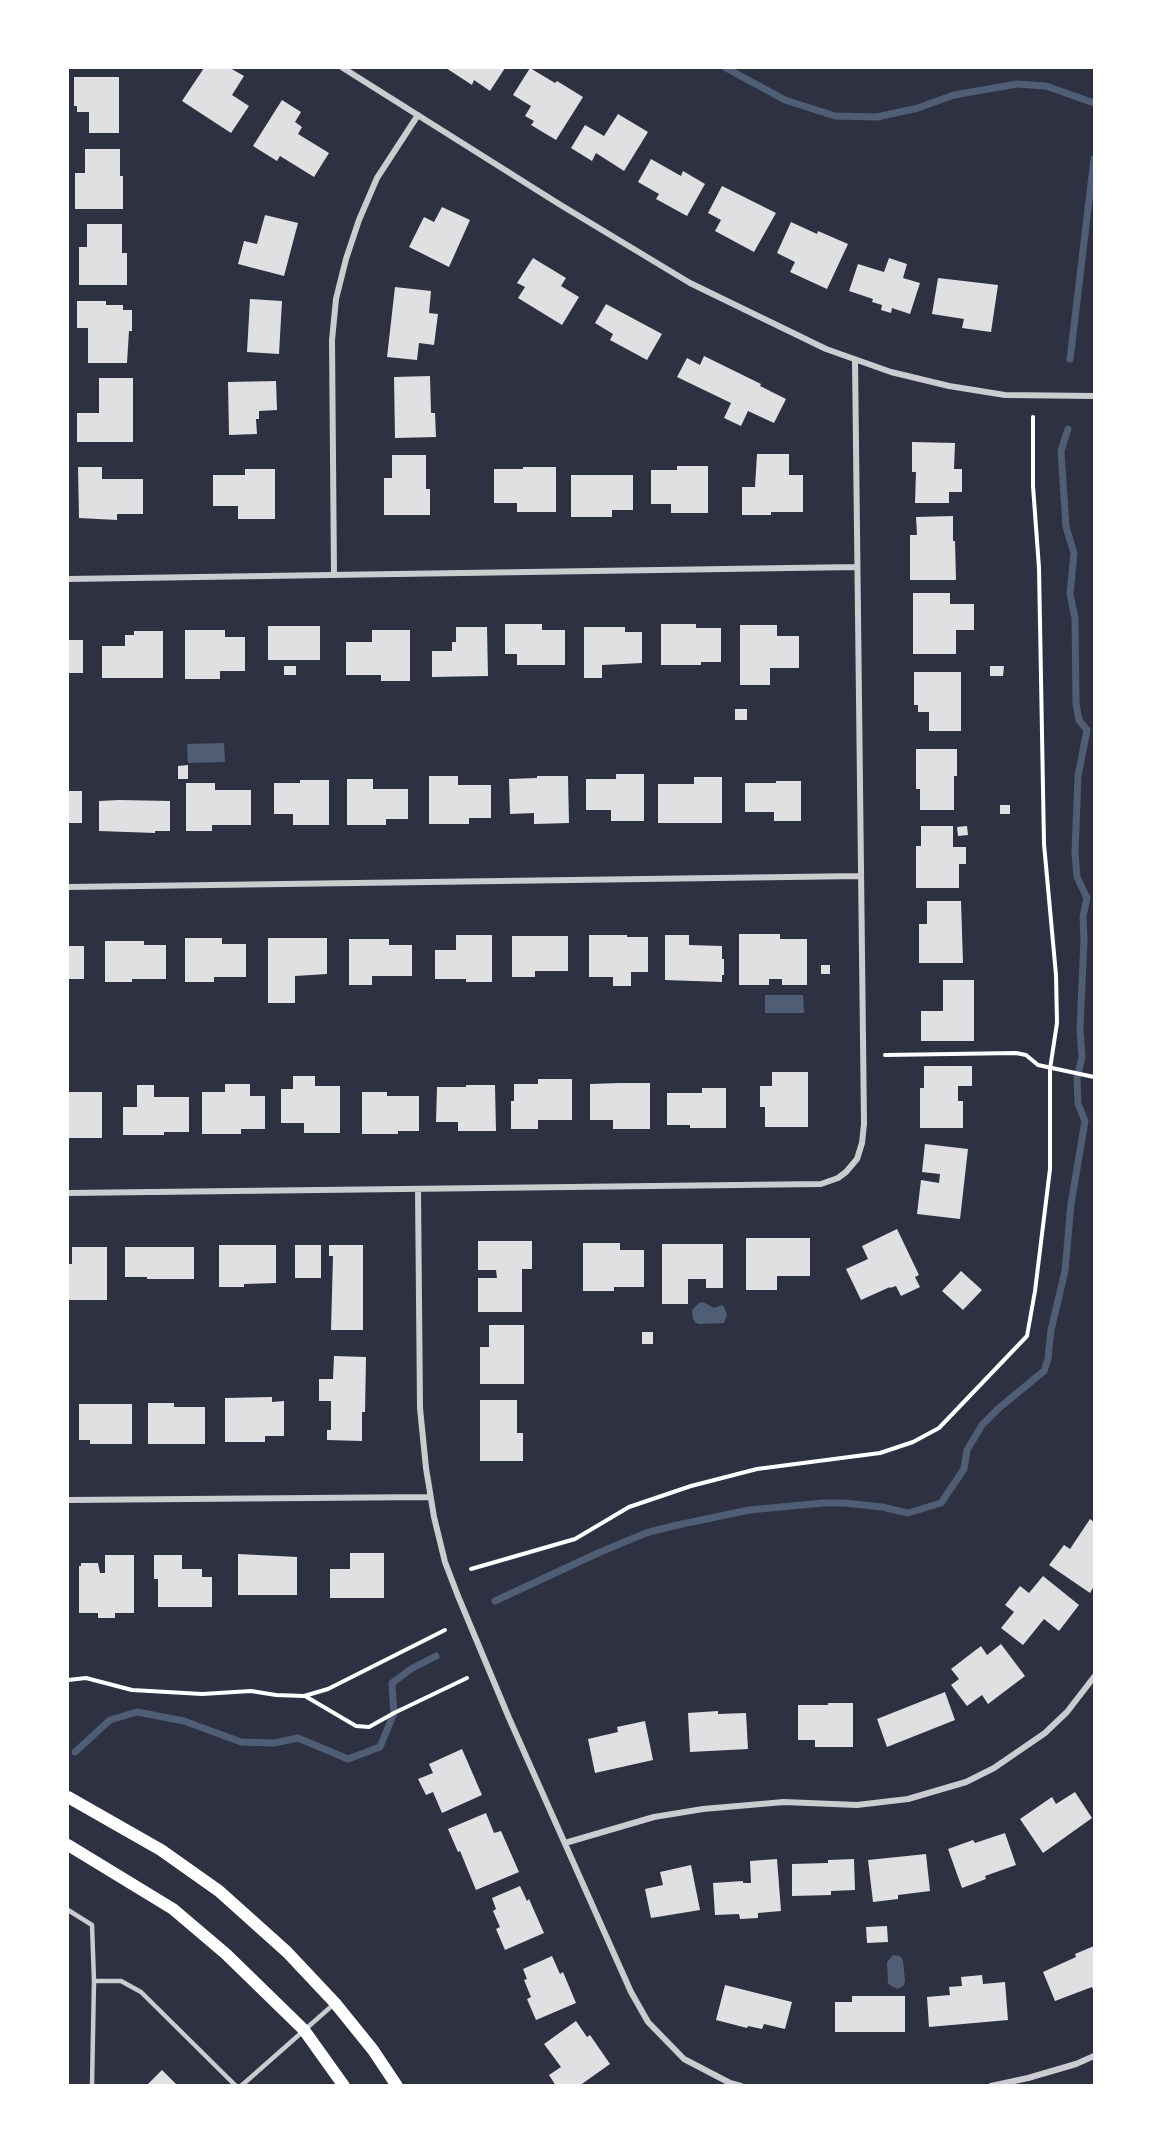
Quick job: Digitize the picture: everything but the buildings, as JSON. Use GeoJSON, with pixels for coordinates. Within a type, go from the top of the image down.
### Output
{"type":"FeatureCollection","features":[{"type":"Feature","properties":{"kind":"main road"},"geometry":{"type":"LineString","coordinates":[[68,1797],[160,1850],[219,1891],[287,1952],[335,2003],[373,2050],[397,2085]]}},
{"type":"Feature","properties":{"kind":"main road"},"geometry":{"type":"LineString","coordinates":[[68,1845],[173,1909],[226,1954],[304,2030],[344,2085]]}},
{"type":"Feature","properties":{"kind":"street"},"geometry":{"type":"LineString","coordinates":[[343,68],[690,283],[826,349],[891,372],[949,386],[1005,394],[1095,396]]}},
{"type":"Feature","properties":{"kind":"street"},"geometry":{"type":"LineString","coordinates":[[334,575],[332,340],[336,300],[359,220],[377,178],[418,115]]}},
{"type":"Feature","properties":{"kind":"street"},"geometry":{"type":"LineString","coordinates":[[68,1193],[821,1184],[838,1178],[857,1159],[864,1124],[855,360]]}},
{"type":"Feature","properties":{"kind":"street"},"geometry":{"type":"LineString","coordinates":[[68,579],[856,567]]}},
{"type":"Feature","properties":{"kind":"street"},"geometry":{"type":"LineString","coordinates":[[68,887],[860,876]]}},
{"type":"Feature","properties":{"kind":"street"},"geometry":{"type":"LineString","coordinates":[[418,1189],[420,1408],[430,1497],[446,1562],[458,1596],[509,1718],[631,1992],[648,2022],[684,2059],[729,2083],[741,2085]]}},
{"type":"Feature","properties":{"kind":"street"},"geometry":{"type":"LineString","coordinates":[[68,1500],[430,1497]]}},
{"type":"Feature","properties":{"kind":"street"},"geometry":{"type":"LineString","coordinates":[[566,1843],[654,1817],[703,1809],[784,1803],[857,1805],[909,1800],[966,1782],[994,1768],[1045,1733],[1067,1712],[1095,1677]]}},
{"type":"Feature","properties":{"kind":"street"},"geometry":{"type":"LineString","coordinates":[[991,2085],[1028,2078],[1095,2056]]}},
{"type":"Feature","properties":{"kind":"lane"},"geometry":{"type":"LineString","coordinates":[[68,1910],[92,1924],[94,1981],[92,2085]]}},
{"type":"Feature","properties":{"kind":"lane"},"geometry":{"type":"LineString","coordinates":[[94,1981],[121,1981],[141,1992],[236,2085]]}},
{"type":"Feature","properties":{"kind":"lane"},"geometry":{"type":"LineString","coordinates":[[241,2085],[335,2003]]}},
{"type":"Feature","properties":{"kind":"path"},"geometry":{"type":"LineString","coordinates":[[471,1569],[575,1539],[629,1508],[691,1486],[757,1468],[880,1453],[913,1442],[939,1428],[1027,1336],[1050,1169],[1050,1069],[1057,1023],[1056,975],[1044,844],[1040,568],[1033,486],[1033,417]]}},
{"type":"Feature","properties":{"kind":"path"},"geometry":{"type":"LineString","coordinates":[[885,1055],[1016,1053],[1026,1055],[1038,1065],[1050,1069],[1094,1077]]}},
{"type":"Feature","properties":{"kind":"path"},"geometry":{"type":"LineString","coordinates":[[68,1680],[86,1678],[132,1690],[202,1694],[251,1691],[304,1696],[328,1689],[445,1630]]}},
{"type":"Feature","properties":{"kind":"path"},"geometry":{"type":"LineString","coordinates":[[304,1696],[356,1726],[369,1727],[467,1678]]}},
{"type":"Feature","properties":{"kind":"water"},"geometry":{"type":"Polygon","coordinates":[[[224,743],[225,762],[188,763],[187,744],[224,743]]]}},
{"type":"Feature","properties":{"kind":"water"},"geometry":{"type":"Polygon","coordinates":[[[765,995],[803,995],[804,1013],[765,1013],[765,995]]]}},
{"type":"Feature","properties":{"kind":"water"},"geometry":{"type":"Polygon","coordinates":[[[703,1302],[714,1308],[722,1305],[724,1307],[727,1315],[724,1323],[696,1323],[692,1310],[703,1302]]]}},
{"type":"Feature","properties":{"kind":"water"},"geometry":{"type":"Polygon","coordinates":[[[893,1955],[900,1956],[903,1960],[905,1981],[904,1985],[898,1989],[888,1983],[887,1962],[893,1955]]]}},
{"type":"Feature","properties":{"kind":"waterway"},"geometry":{"type":"LineString","coordinates":[[726,68],[785,100],[835,116],[877,117],[918,108],[954,95],[1017,84],[1046,86],[1094,103]]}},
{"type":"Feature","properties":{"kind":"waterway"},"geometry":{"type":"LineString","coordinates":[[1070,359],[1094,159]]}},
{"type":"Feature","properties":{"kind":"waterway"},"geometry":{"type":"LineString","coordinates":[[495,1601],[598,1553],[646,1533],[673,1526],[749,1510],[823,1503],[882,1507],[908,1513],[941,1503],[964,1469],[967,1450],[982,1425],[1044,1371],[1065,1271],[1071,1204],[1085,1121],[1078,1104],[1077,1078],[1082,1057],[1080,1028],[1083,916],[1087,898],[1077,877],[1075,853],[1078,776],[1087,730],[1079,720],[1076,704],[1075,618],[1070,594],[1074,553],[1066,527],[1061,451],[1068,429]]}},
{"type":"Feature","properties":{"kind":"waterway"},"geometry":{"type":"LineString","coordinates":[[75,1752],[110,1720],[137,1712],[184,1721],[241,1742],[274,1743],[298,1738],[348,1759],[380,1747],[394,1713],[392,1683],[411,1669],[436,1656]]}}]}
